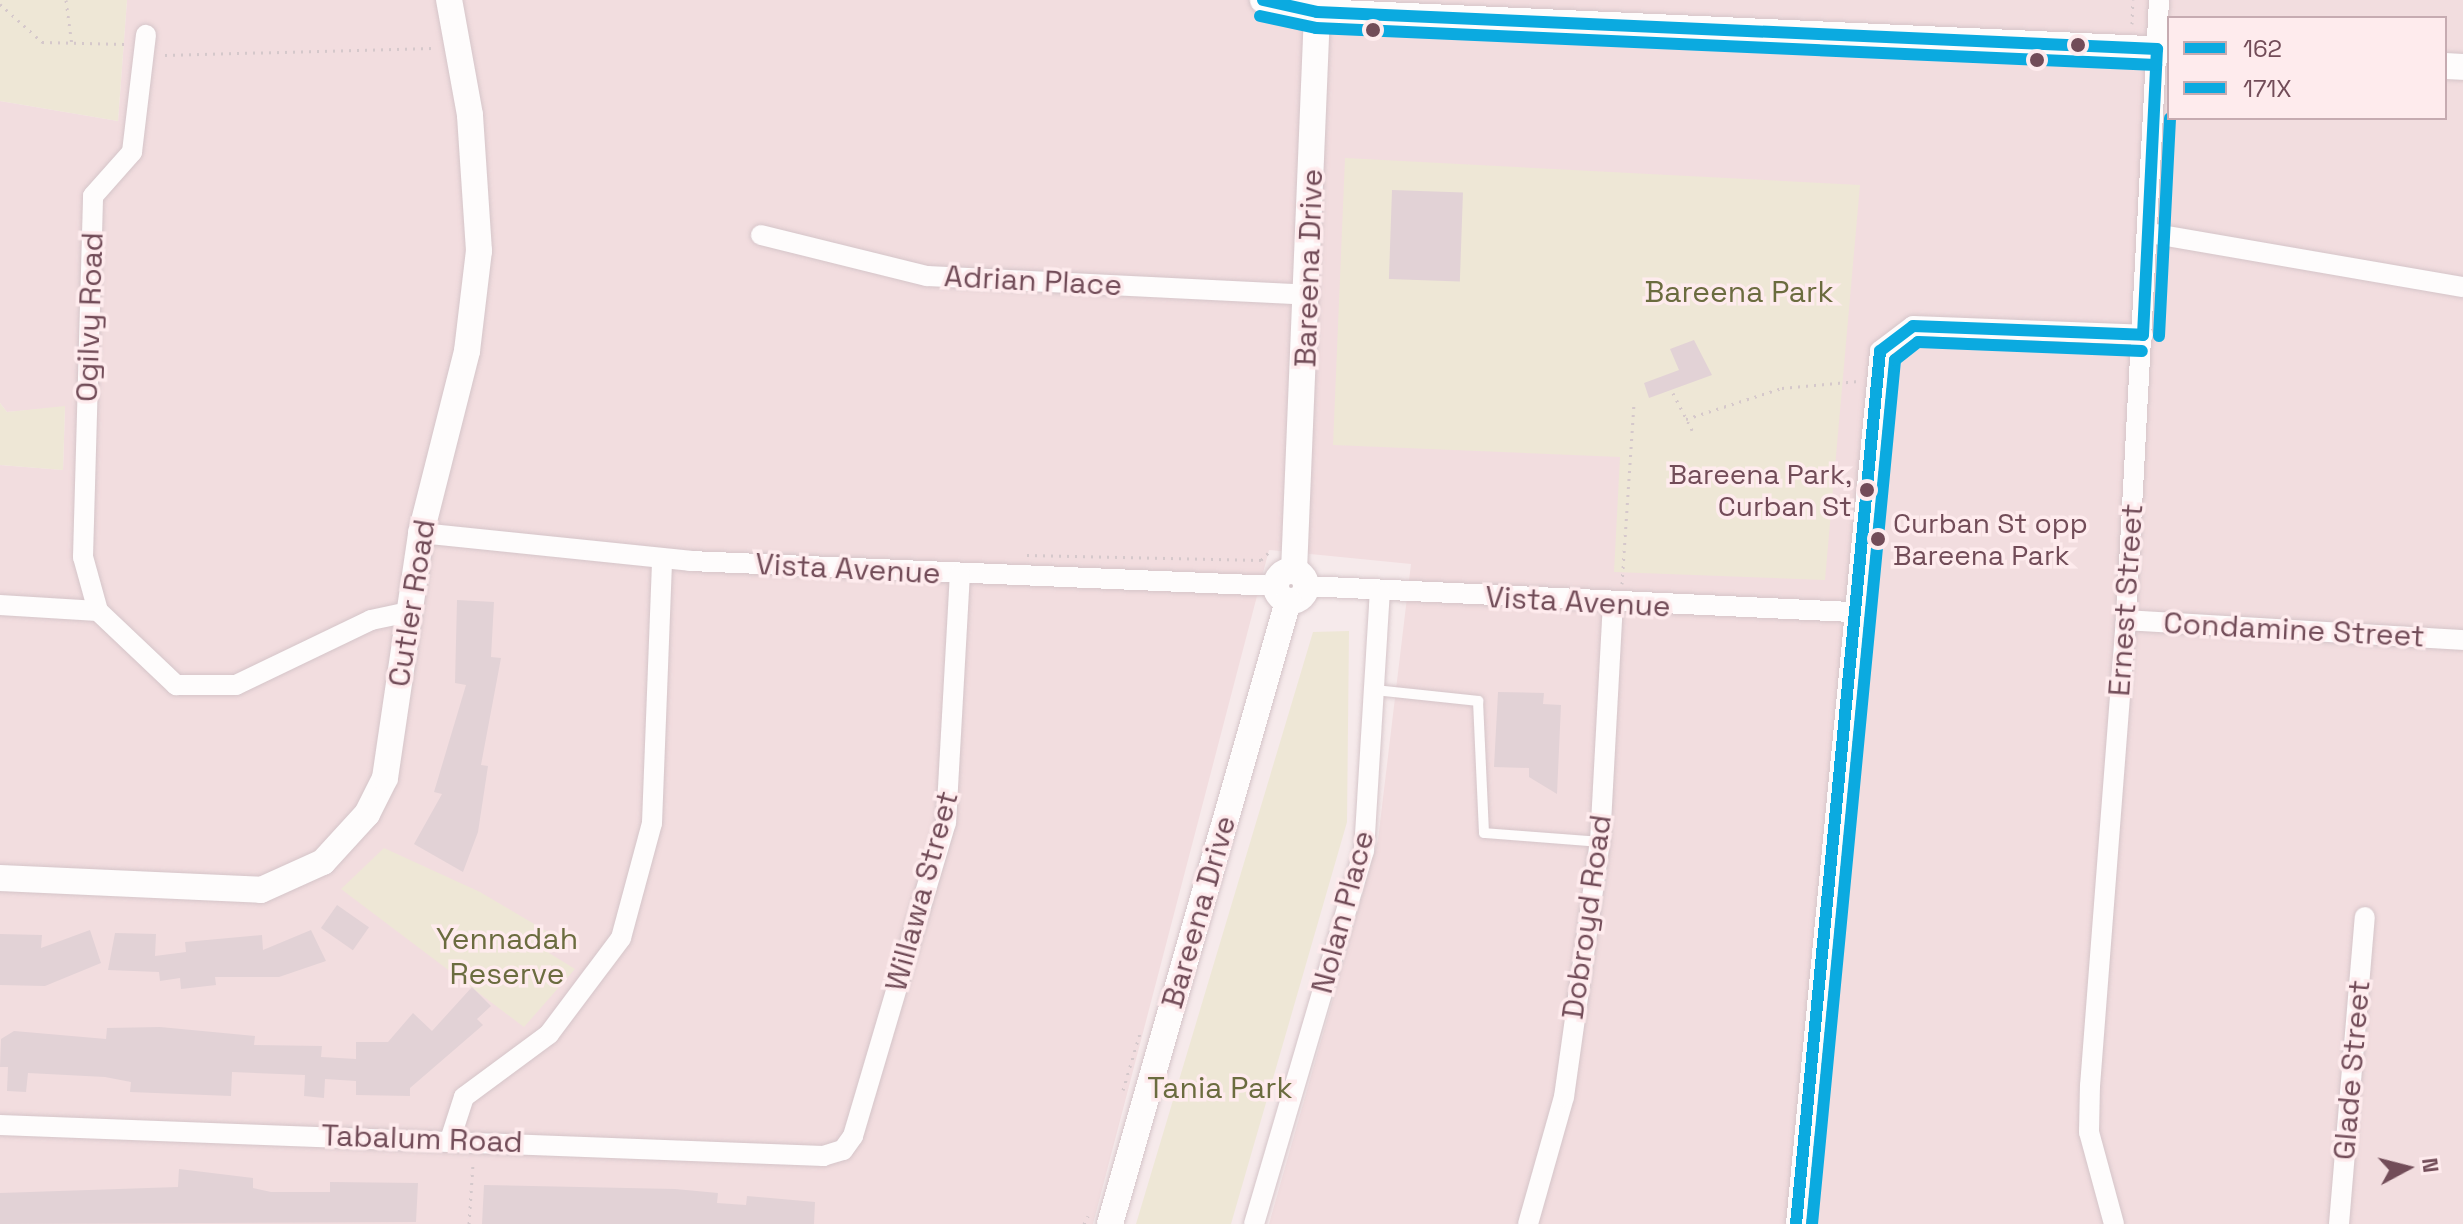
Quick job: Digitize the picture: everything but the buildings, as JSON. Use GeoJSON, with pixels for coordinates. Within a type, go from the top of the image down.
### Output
{"type":"FeatureCollection","features":[{"type":"Feature","properties":{"kind":"street","name":"Cutler Road"},"geometry":{"type":"LineString","coordinates":[[0,878],[261,890],[323,862],[367,814],[385,778],[421,533],[467,351],[479,251],[470,115],[449,0]]}},
{"type":"Feature","properties":{"kind":"street"},"geometry":{"type":"LineString","coordinates":[[1263,0],[1317,12],[2163,49]]}},
{"type":"Feature","properties":{"kind":"street","name":"Ernest Street"},"geometry":{"type":"LineString","coordinates":[[2114,1224],[2102,1198],[2089,1132],[2090,1086],[2126,620],[2163,49],[2159,0]]}},
{"type":"Feature","properties":{"kind":"street","name":"Bareena Drive"},"geometry":{"type":"LineString","coordinates":[[1110,1224],[1288,581],[1309,295],[1317,12]]}},
{"type":"Feature","properties":{"kind":"street","name":"Ogilvy Road"},"geometry":{"type":"LineString","coordinates":[[98,611],[83,557],[93,196],[132,152],[146,35]]}},
{"type":"Feature","properties":{"kind":"street"},"geometry":{"type":"LineString","coordinates":[[2150,233],[2463,287]]}},
{"type":"Feature","properties":{"kind":"street","name":"Adrian Place"},"geometry":{"type":"LineString","coordinates":[[761,235],[927,276],[1309,295]]}},
{"type":"Feature","properties":{"kind":"street"},"geometry":{"type":"LineString","coordinates":[[1796,1224],[1872,379],[1886,341],[1925,325],[2143,335]]}},
{"type":"Feature","properties":{"kind":"street","name":"Vista Avenue"},"geometry":{"type":"LineString","coordinates":[[421,533],[662,558],[960,574],[1288,581],[1380,591],[1613,605],[1851,612]]}},
{"type":"Feature","properties":{"kind":"street"},"geometry":{"type":"LineString","coordinates":[[450,1140],[464,1097],[549,1034],[621,938],[652,823],[662,558]]}},
{"type":"Feature","properties":{"kind":"street","name":"Willawa Street"},"geometry":{"type":"LineString","coordinates":[[843,1150],[853,1136],[946,823],[960,574]]}},
{"type":"Feature","properties":{"kind":"street","name":"Nolan Place"},"geometry":{"type":"LineString","coordinates":[[1254,1224],[1364,851],[1380,591]]}},
{"type":"Feature","properties":{"kind":"street"},"geometry":{"type":"LineString","coordinates":[[0,605],[98,611],[176,685],[236,685],[371,620],[408,612]]}},
{"type":"Feature","properties":{"kind":"street","name":"Dobroyd Road"},"geometry":{"type":"LineString","coordinates":[[1528,1224],[1564,1097],[1600,842],[1613,605]]}},
{"type":"Feature","properties":{"kind":"street","name":"Condamine Street"},"geometry":{"type":"LineString","coordinates":[[2126,620],[2463,640]]}},
{"type":"Feature","properties":{"kind":"street","name":"Glade Street"},"geometry":{"type":"LineString","coordinates":[[2339,1224],[2365,917]]}},
{"type":"Feature","properties":{"kind":"street","name":"Tabalum Road"},"geometry":{"type":"LineString","coordinates":[[0,1125],[475,1140],[823,1156],[843,1150]]}},
{"type":"Feature","properties":{"kind":"lane"},"geometry":{"type":"LineString","coordinates":[[1375,690],[1478,701],[1484,833],[1600,842]]}},
{"type":"Feature","properties":{"kind":"path"},"geometry":{"type":"LineString","coordinates":[[66,0],[72,45]]}},
{"type":"Feature","properties":{"kind":"path"},"geometry":{"type":"LineString","coordinates":[[2132,28],[2133,0]]}},
{"type":"Feature","properties":{"kind":"path"},"geometry":{"type":"LineString","coordinates":[[0,4],[2,11],[42,42],[119,44]]}},
{"type":"Feature","properties":{"kind":"path"},"geometry":{"type":"LineString","coordinates":[[166,55],[442,48]]}},
{"type":"Feature","properties":{"kind":"path"},"geometry":{"type":"LineString","coordinates":[[1686,419],[1782,388],[1859,381]]}},
{"type":"Feature","properties":{"kind":"path"},"geometry":{"type":"LineString","coordinates":[[1673,393],[1692,430]]}},
{"type":"Feature","properties":{"kind":"path"},"geometry":{"type":"LineString","coordinates":[[1613,605],[1621,587],[1634,404]]}},
{"type":"Feature","properties":{"kind":"path"},"geometry":{"type":"LineString","coordinates":[[1277,537],[1288,581]]}},
{"type":"Feature","properties":{"kind":"path"},"geometry":{"type":"LineString","coordinates":[[1026,576],[1027,551],[1261,560],[1271,541]]}},
{"type":"Feature","properties":{"kind":"path"},"geometry":{"type":"LineString","coordinates":[[1205,558],[1207,565],[1253,570]]}},
{"type":"Feature","properties":{"kind":"path"},"geometry":{"type":"LineString","coordinates":[[469,1224],[475,1140]]}},
{"type":"Feature","properties":{"kind":"shaded area"},"geometry":{"type":"Polygon","coordinates":[[[127,0],[2463,0],[2463,1224],[1269,1224],[1378,840],[1411,564],[1269,550],[1093,1224],[0,1224],[0,465],[63,470],[65,407],[7,412],[0,403],[0,101],[118,121],[127,0]]]}},
{"type":"Feature","properties":{"kind":"green space"},"geometry":{"type":"Polygon","coordinates":[[[0,0],[127,0],[118,121],[0,101],[0,0]]]}},
{"type":"Feature","properties":{"kind":"green space","name":"Bareena Park"},"geometry":{"type":"Polygon","coordinates":[[[1345,158],[1860,185],[1825,580],[1614,572],[1620,457],[1333,445],[1345,158]]]}},
{"type":"Feature","properties":{"kind":"green space"},"geometry":{"type":"Polygon","coordinates":[[[0,403],[7,412],[65,406],[63,470],[0,465],[0,403]]]}},
{"type":"Feature","properties":{"kind":"green space","name":"Tania Park"},"geometry":{"type":"Polygon","coordinates":[[[1349,631],[1347,822],[1231,1224],[1136,1224],[1313,632],[1349,631]]]}},
{"type":"Feature","properties":{"kind":"green space","name":"Yennadah Reserve"},"geometry":{"type":"Polygon","coordinates":[[[384,848],[480,892],[558,938],[549,953],[575,969],[524,1027],[341,889],[384,848]]]}},
{"type":"Feature","properties":{"kind":"transit line","name":"162"},"geometry":{"type":"LineString","coordinates":[[1263,0],[1317,12],[2157,49]]}},
{"type":"Feature","properties":{"kind":"transit line","name":"171X"},"geometry":{"type":"LineString","coordinates":[[1260,16],[1316,28],[2156,65]]}},
{"type":"Feature","properties":{"kind":"transit line","name":"162"},"geometry":{"type":"LineString","coordinates":[[2143,335],[2157,49]]}},
{"type":"Feature","properties":{"kind":"transit line","name":"171X"},"geometry":{"type":"LineString","coordinates":[[2159,336],[2170,120]]}},
{"type":"Feature","properties":{"kind":"transit line","name":"162"},"geometry":{"type":"LineString","coordinates":[[1796,1224],[1880,351],[1913,326],[2143,335]]}},
{"type":"Feature","properties":{"kind":"transit line","name":"171X"},"geometry":{"type":"LineString","coordinates":[[1812,1224],[1895,360],[1918,342],[2142,351]]}},
{"type":"Feature","properties":{"kind":"place","name":"Bareena Park, Curban St"},"geometry":{"type":"Point","coordinates":[1867,490]}},
{"type":"Feature","properties":{"kind":"place","name":"Curban St opp Bareena Park"},"geometry":{"type":"Point","coordinates":[1878,539]}}]}
